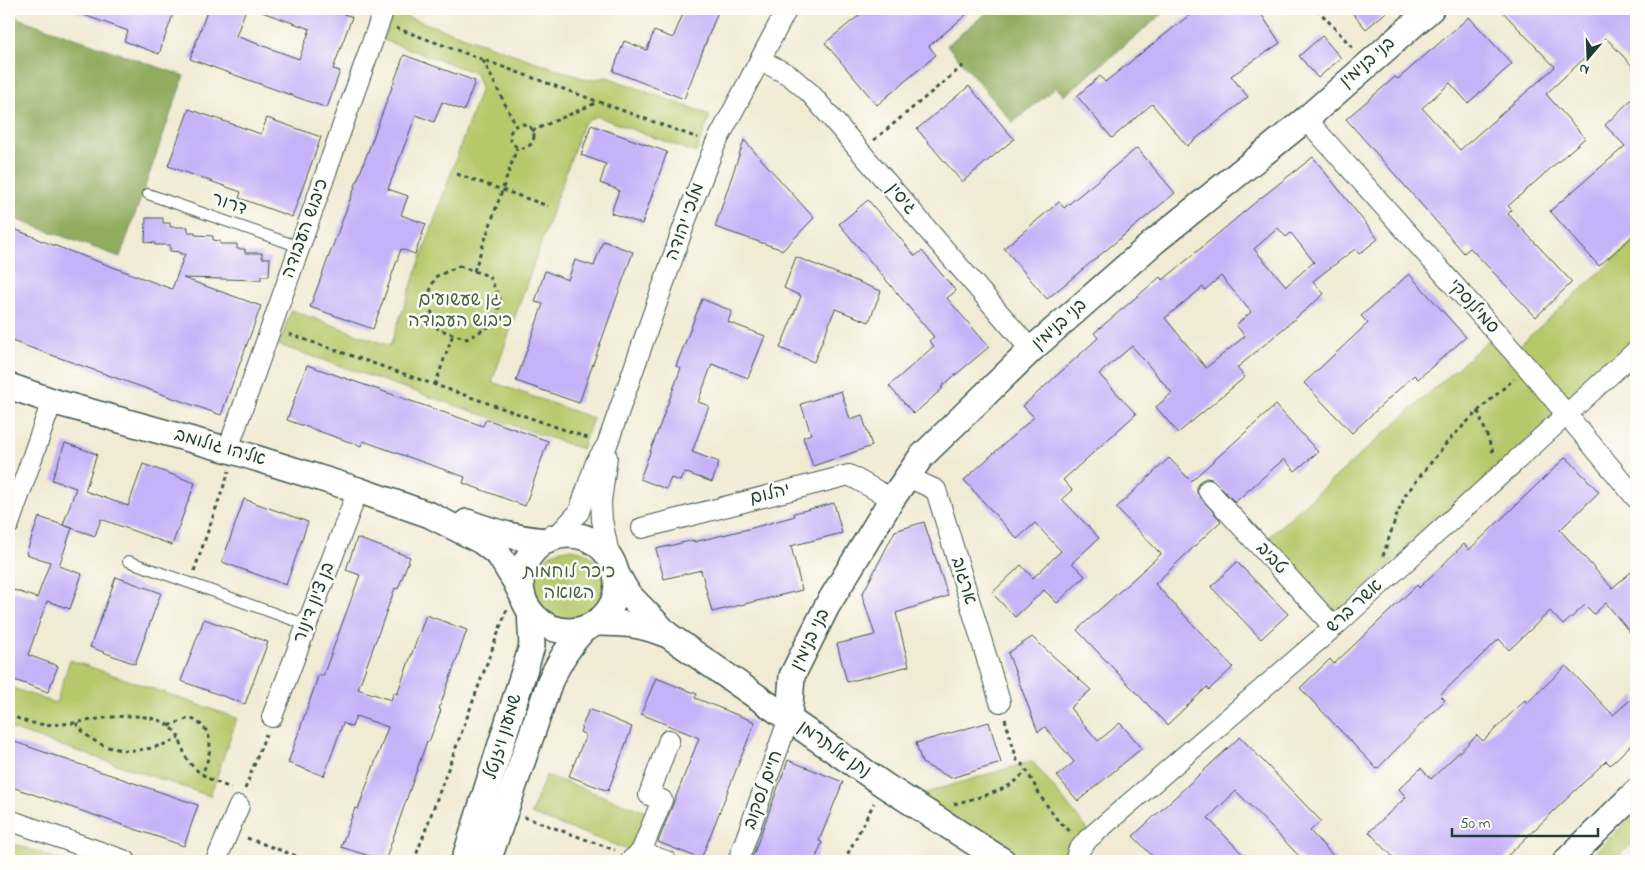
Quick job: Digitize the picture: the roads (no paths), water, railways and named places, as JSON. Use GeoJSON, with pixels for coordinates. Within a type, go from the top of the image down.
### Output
{"type":"FeatureCollection","features":[{"type":"Feature","properties":{"kind":"street","name":"מלכי יהודה"},"geometry":{"type":"LineString","coordinates":[[551,539],[579,512],[596,462],[598,442],[715,144],[787,9]]}},
{"type":"Feature","properties":{"kind":"street","name":"בני בנימין"},"geometry":{"type":"LineString","coordinates":[[789,718],[792,676],[827,606],[892,499],[921,457],[1031,350],[1155,241],[1306,119],[1430,9]]}},
{"type":"Feature","properties":{"kind":"street","name":"כיבוש העבודה"},"geometry":{"type":"LineString","coordinates":[[232,451],[271,328],[382,15]]}},
{"type":"Feature","properties":{"kind":"street","name":"גיסין"},"geometry":{"type":"LineString","coordinates":[[760,60],[789,75],[810,93],[1031,350]]}},
{"type":"Feature","properties":{"kind":"street","name":"סמילנסקי"},"geometry":{"type":"LineString","coordinates":[[1306,119],[1527,367],[1636,498]]}},
{"type":"Feature","properties":{"kind":"street","name":"אשר ברש"},"geometry":{"type":"LineString","coordinates":[[1074,861],[1078,851],[1088,839],[1334,627],[1636,351]]}},
{"type":"Feature","properties":{"kind":"street","name":"אליהו גולומב"},"geometry":{"type":"LineString","coordinates":[[9,386],[52,401],[232,451],[358,490],[430,515],[481,541],[499,555],[515,581],[521,604]]}},
{"type":"Feature","properties":{"kind":"street"},"geometry":{"type":"LineString","coordinates":[[9,524],[52,401]]}},
{"type":"Feature","properties":{"kind":"street","name":"מלכי יהודה"},"geometry":{"type":"LineString","coordinates":[[598,442],[607,464],[601,502],[602,520],[613,566]]}},
{"type":"Feature","properties":{"kind":"street","name":"יהלום"},"geometry":{"type":"LineString","coordinates":[[642,528],[849,475],[892,499]]}},
{"type":"Feature","properties":{"kind":"street","name":"ארגוב"},"geometry":{"type":"LineString","coordinates":[[908,477],[936,490],[1000,702]]}},
{"type":"Feature","properties":{"kind":"street","name":"בן ציון דינור"},"geometry":{"type":"LineString","coordinates":[[272,717],[358,490]]}},
{"type":"Feature","properties":{"kind":"street","name":"טביב"},"geometry":{"type":"LineString","coordinates":[[1208,490],[1334,627]]}},
{"type":"Feature","properties":{"kind":"street","name":"אליהו גולומב"},"geometry":{"type":"LineString","coordinates":[[430,515],[452,517],[494,532],[528,540],[551,539]]}},
{"type":"Feature","properties":{"kind":"street"},"geometry":{"type":"LineString","coordinates":[[569,536],[584,538],[603,550],[613,566],[616,589],[612,604],[605,615],[590,626],[572,631],[556,629],[540,622],[521,604],[523,568],[530,554],[541,544],[551,539],[569,536]]}},
{"type":"Feature","properties":{"kind":"street","name":"נתן אלתרמן"},"geometry":{"type":"LineString","coordinates":[[613,566],[628,594],[668,635],[884,784],[1003,861]]}},
{"type":"Feature","properties":{"kind":"street","name":"שמעון ויזנטל"},"geometry":{"type":"LineString","coordinates":[[464,861],[532,646],[521,604]]}},
{"type":"Feature","properties":{"kind":"street","name":"נתן אלתרמן"},"geometry":{"type":"LineString","coordinates":[[590,626],[624,622],[668,635]]}},
{"type":"Feature","properties":{"kind":"street","name":"שמעון ויזנטל"},"geometry":{"type":"LineString","coordinates":[[488,861],[550,681],[562,655],[572,642],[590,626]]}},
{"type":"Feature","properties":{"kind":"street","name":"חיים לסקוב"},"geometry":{"type":"LineString","coordinates":[[738,861],[789,718]]}},
{"type":"Feature","properties":{"kind":"street"},"geometry":{"type":"LineString","coordinates":[[666,861],[635,857],[662,800],[649,795],[669,740]]}},
{"type":"Feature","properties":{"kind":"street"},"geometry":{"type":"LineString","coordinates":[[1566,861],[1636,792]]}},
{"type":"Feature","properties":{"kind":"street"},"geometry":{"type":"LineString","coordinates":[[217,861],[239,806]]}},
{"type":"Feature","properties":{"kind":"street"},"geometry":{"type":"LineString","coordinates":[[9,820],[126,861]]}},
{"type":"Feature","properties":{"kind":"lane","name":"דרור"},"geometry":{"type":"LineString","coordinates":[[148,194],[300,247]]}},
{"type":"Feature","properties":{"kind":"lane"},"geometry":{"type":"LineString","coordinates":[[128,562],[307,625]]}},
{"type":"Feature","properties":{"kind":"park label","name":"גן שעשועים כיבוש העבודה"},"geometry":{"type":"Point","coordinates":[460,311]}},
{"type":"Feature","properties":{"kind":"park label","name":"כיכר לוחמות השואה"},"geometry":{"type":"Point","coordinates":[569,583]}}]}
